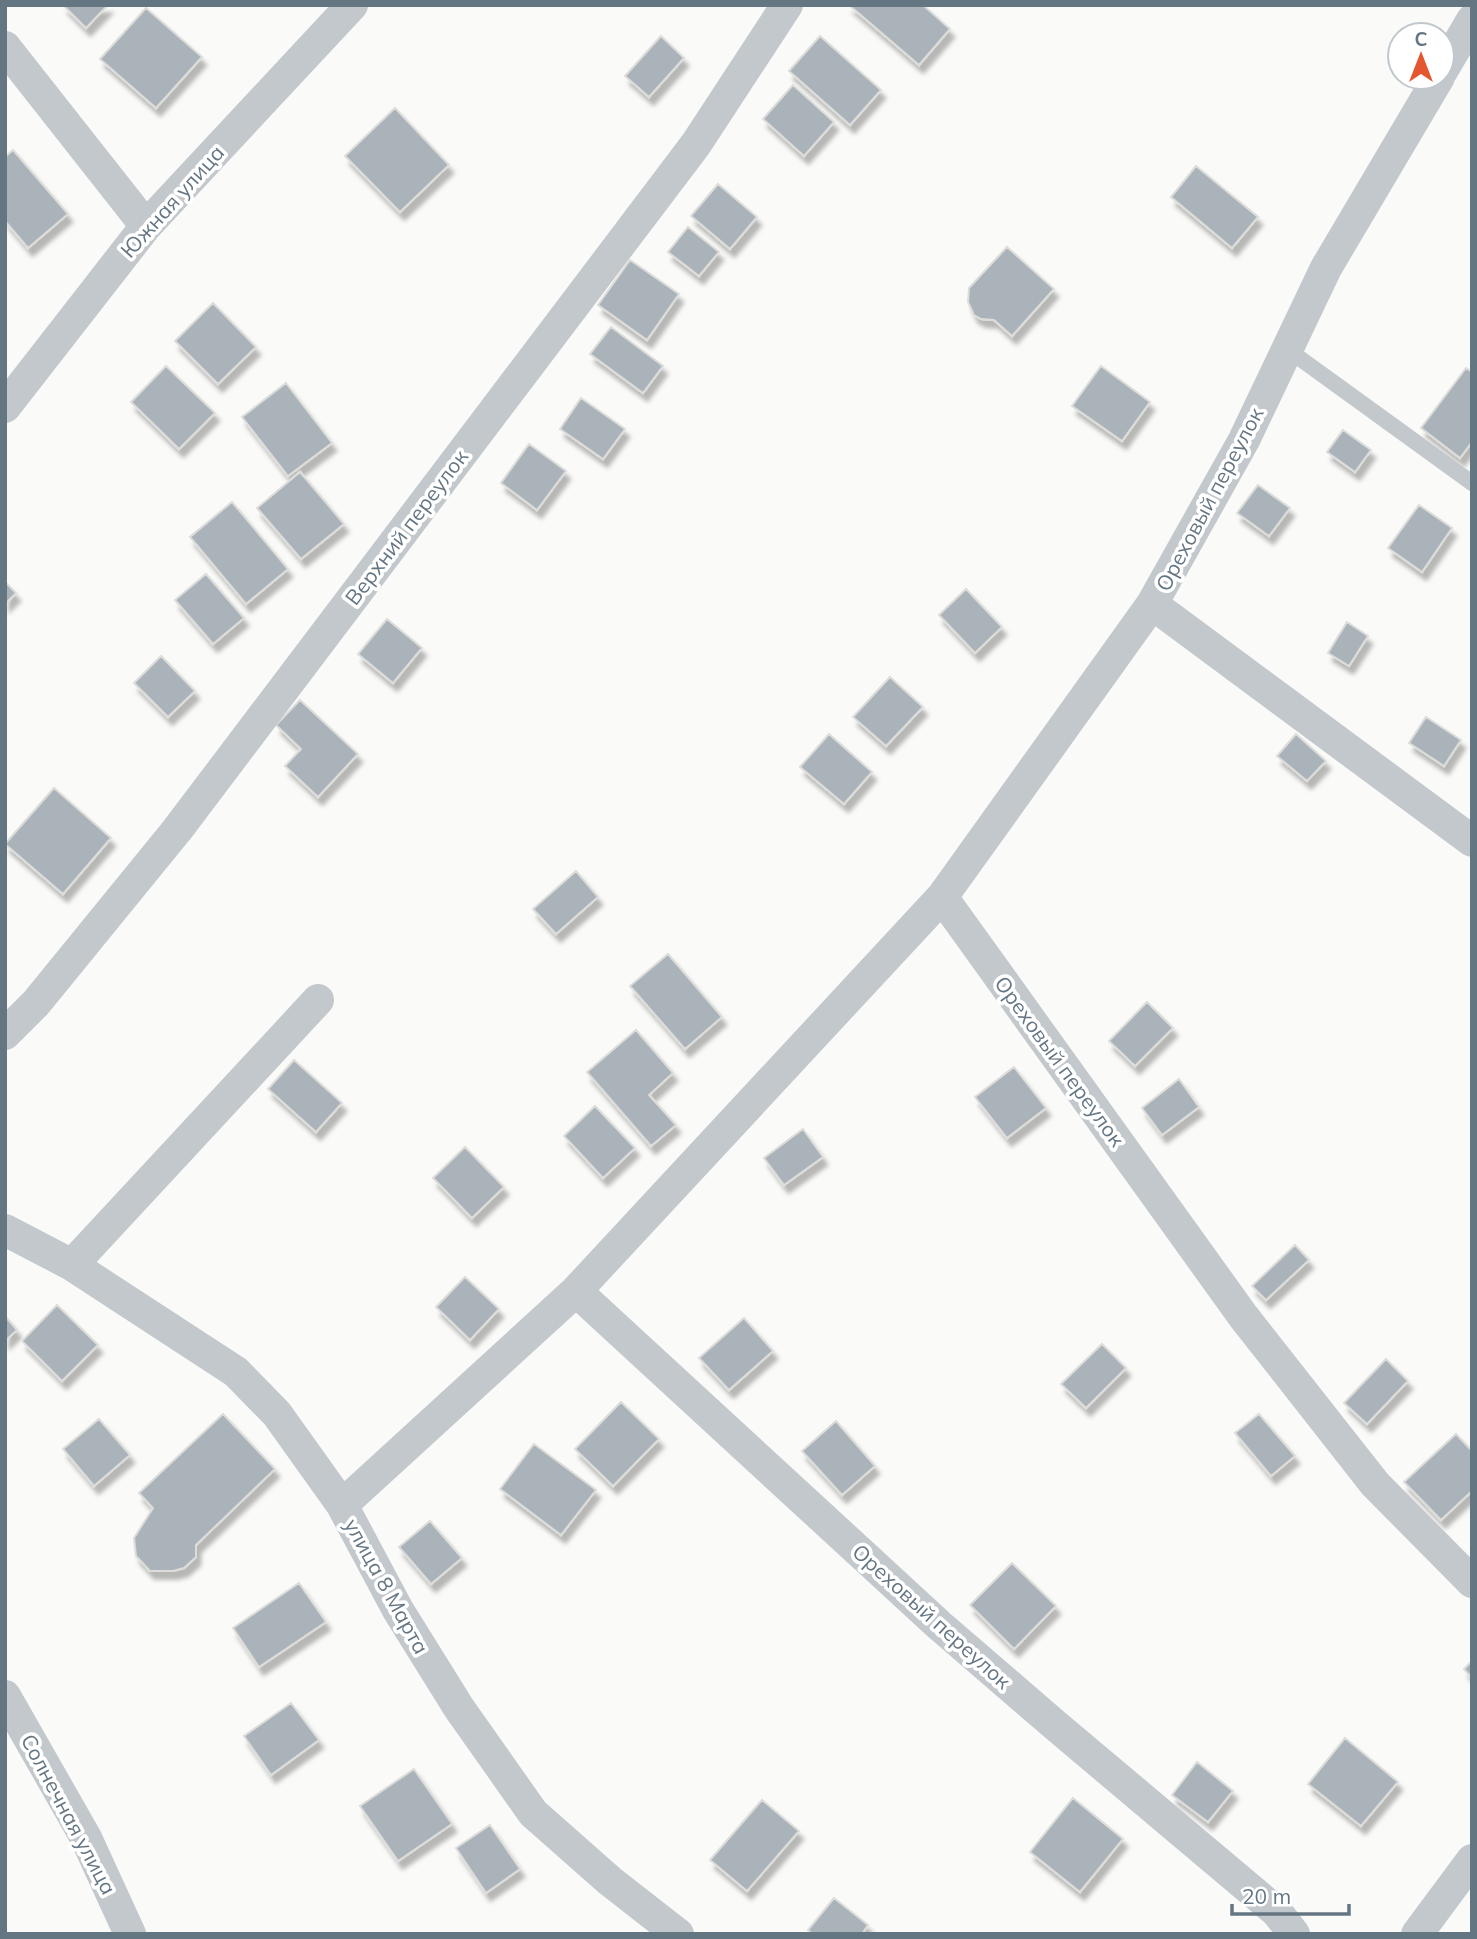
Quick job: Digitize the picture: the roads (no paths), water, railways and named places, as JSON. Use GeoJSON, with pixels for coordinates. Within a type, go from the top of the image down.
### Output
{"type":"FeatureCollection","features":[{"type":"Feature","properties":{"kind":"street","name":"Южная улица"},"geometry":{"type":"LineString","coordinates":[[5,407],[146,226],[352,5]]}},
{"type":"Feature","properties":{"kind":"street","name":"Верхний переулок"},"geometry":{"type":"LineString","coordinates":[[5,1034],[36,1003],[185,819],[696,144],[787,5]]}},
{"type":"Feature","properties":{"kind":"street"},"geometry":{"type":"LineString","coordinates":[[1456,47],[1472,20]]}},
{"type":"Feature","properties":{"kind":"street"},"geometry":{"type":"LineString","coordinates":[[5,47],[146,226]]}},
{"type":"Feature","properties":{"kind":"street","name":"Ореховый переулок"},"geometry":{"type":"LineString","coordinates":[[342,1505],[576,1291],[942,897],[1152,604],[1244,440],[1326,268],[1430,91]]}},
{"type":"Feature","properties":{"kind":"street"},"geometry":{"type":"LineString","coordinates":[[1152,604],[1472,841]]}},
{"type":"Feature","properties":{"kind":"street","name":"Ореховый переулок"},"geometry":{"type":"LineString","coordinates":[[942,897],[1243,1316],[1375,1484],[1472,1582]]}},
{"type":"Feature","properties":{"kind":"street"},"geometry":{"type":"LineString","coordinates":[[72,1265],[318,1000]]}},
{"type":"Feature","properties":{"kind":"street","name":"улица 8 Марта"},"geometry":{"type":"LineString","coordinates":[[5,1230],[72,1265],[236,1372],[277,1414],[342,1505],[398,1610],[459,1709],[533,1813],[610,1881],[678,1934]]}},
{"type":"Feature","properties":{"kind":"street","name":"Ореховый переулок"},"geometry":{"type":"LineString","coordinates":[[576,1291],[939,1625],[1278,1912],[1294,1934]]}},
{"type":"Feature","properties":{"kind":"street","name":"Солнечная улица"},"geometry":{"type":"LineString","coordinates":[[5,1696],[86,1838],[130,1934]]}},
{"type":"Feature","properties":{"kind":"street"},"geometry":{"type":"LineString","coordinates":[[1417,1934],[1472,1860]]}},
{"type":"Feature","properties":{"kind":"lane"},"geometry":{"type":"LineString","coordinates":[[1287,349],[1472,483]]}}]}
